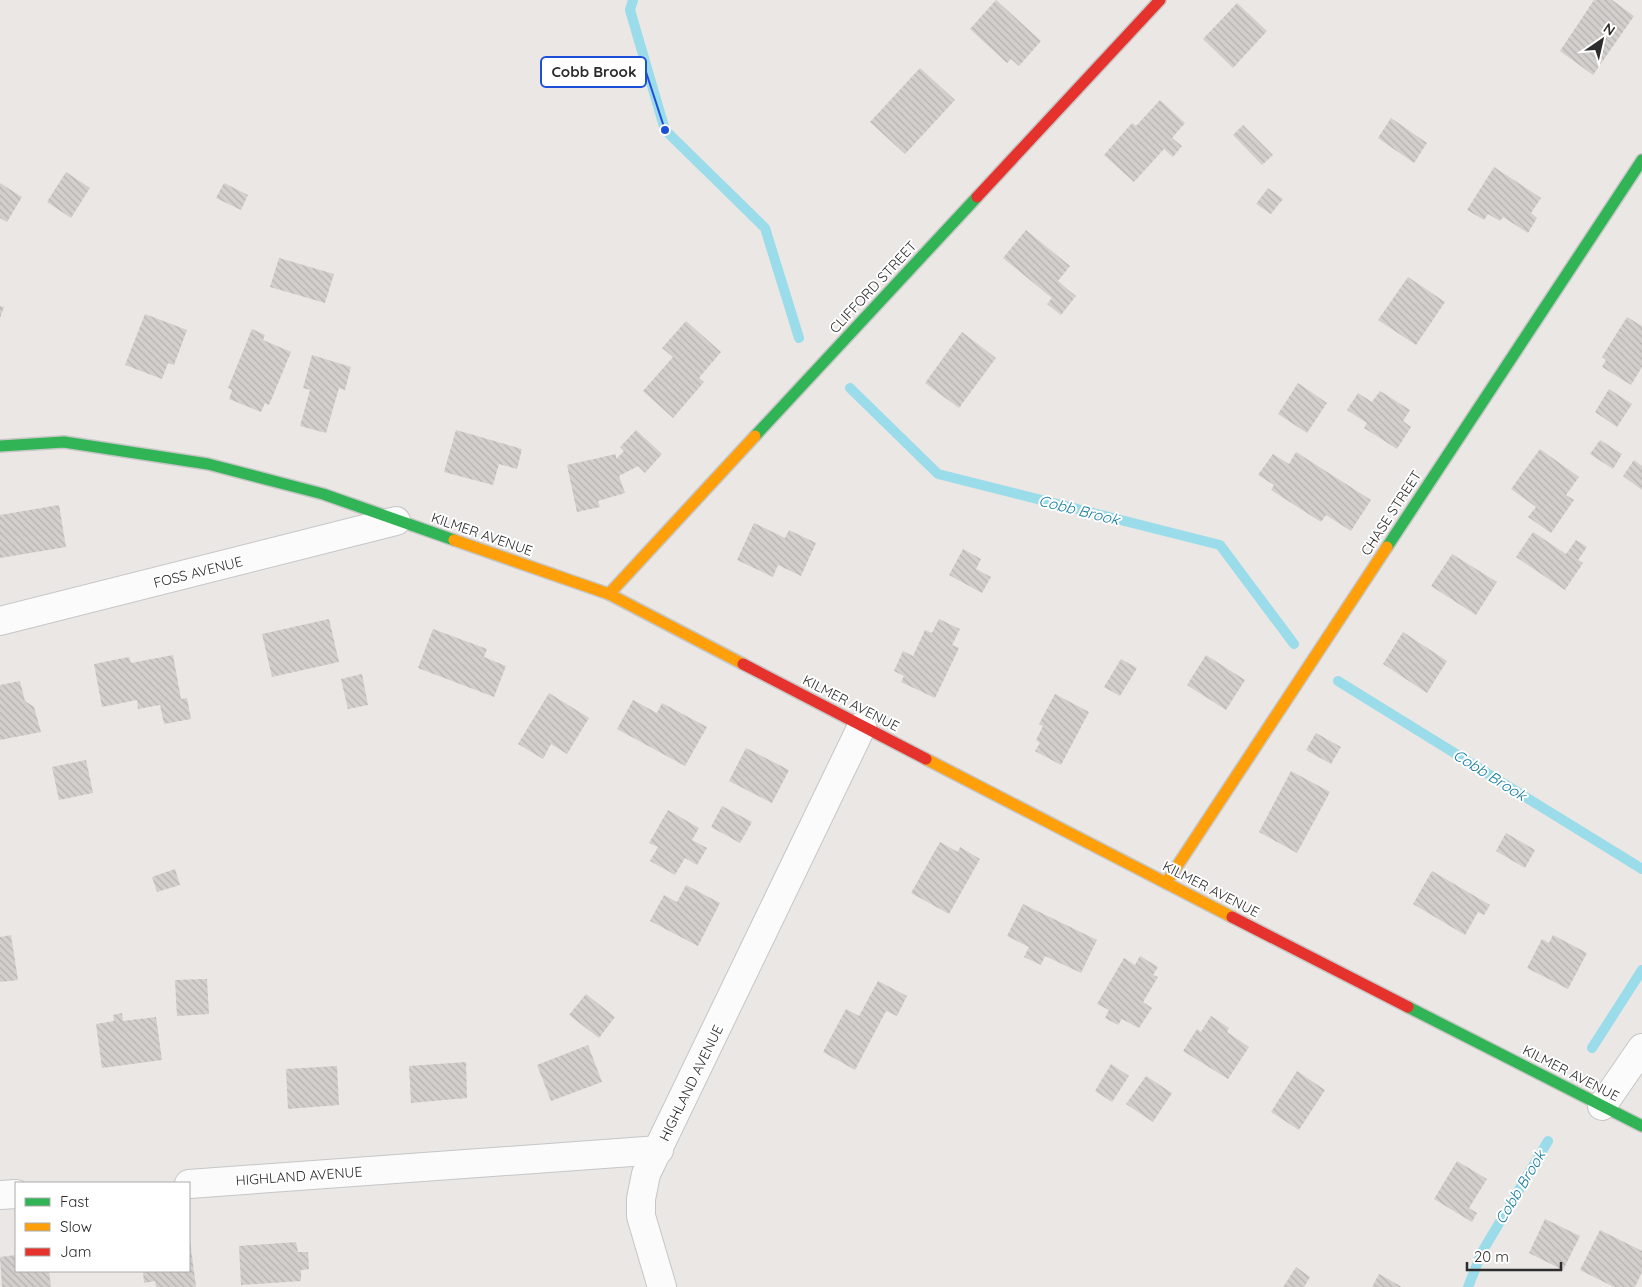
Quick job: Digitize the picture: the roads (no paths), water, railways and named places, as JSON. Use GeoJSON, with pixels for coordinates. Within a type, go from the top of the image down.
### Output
{"type":"FeatureCollection","features":[{"type":"Feature","properties":{"kind":"street","name":"CLIFFORD STREET"},"geometry":{"type":"LineString","coordinates":[[609,594],[1160,0]]}},
{"type":"Feature","properties":{"kind":"street","name":"CHASE STREET"},"geometry":{"type":"LineString","coordinates":[[1166,883],[1642,160]]}},
{"type":"Feature","properties":{"kind":"street","name":"KILMER AVENUE"},"geometry":{"type":"LineString","coordinates":[[0,446],[64,442],[208,464],[322,494],[609,594],[1166,883],[1642,1126]]}},
{"type":"Feature","properties":{"kind":"street","name":"FOSS AVENUE"},"geometry":{"type":"LineString","coordinates":[[0,622],[396,521]]}},
{"type":"Feature","properties":{"kind":"street","name":"HIGHLAND AVENUE"},"geometry":{"type":"LineString","coordinates":[[190,1184],[659,1150],[862,726]]}},
{"type":"Feature","properties":{"kind":"street"},"geometry":{"type":"LineString","coordinates":[[1602,1106],[1642,1048]]}},
{"type":"Feature","properties":{"kind":"street"},"geometry":{"type":"LineString","coordinates":[[659,1150],[646,1174],[641,1199],[646,1234],[662,1287]]}},
{"type":"Feature","properties":{"kind":"street"},"geometry":{"type":"LineString","coordinates":[[0,1195],[15,1194]]}},
{"type":"Feature","properties":{"kind":"waterway","name":"Cobb Brook"},"geometry":{"type":"LineString","coordinates":[[633,0],[630,10],[665,130],[765,228],[799,338]]}},
{"type":"Feature","properties":{"kind":"waterway","name":"Cobb Brook"},"geometry":{"type":"LineString","coordinates":[[850,388],[938,474],[1220,545],[1294,644]]}},
{"type":"Feature","properties":{"kind":"waterway","name":"Cobb Brook"},"geometry":{"type":"LineString","coordinates":[[1338,681],[1642,869]]}},
{"type":"Feature","properties":{"kind":"waterway","name":"Cobb Brook"},"geometry":{"type":"LineString","coordinates":[[1592,1048],[1642,970]]}},
{"type":"Feature","properties":{"kind":"waterway","name":"Cobb Brook"},"geometry":{"type":"LineString","coordinates":[[1468,1287],[1482,1252],[1548,1141]]}},
{"type":"Feature","properties":{"kind":"place","name":"Cobb Brook"},"geometry":{"type":"Point","coordinates":[665,130]}}]}
